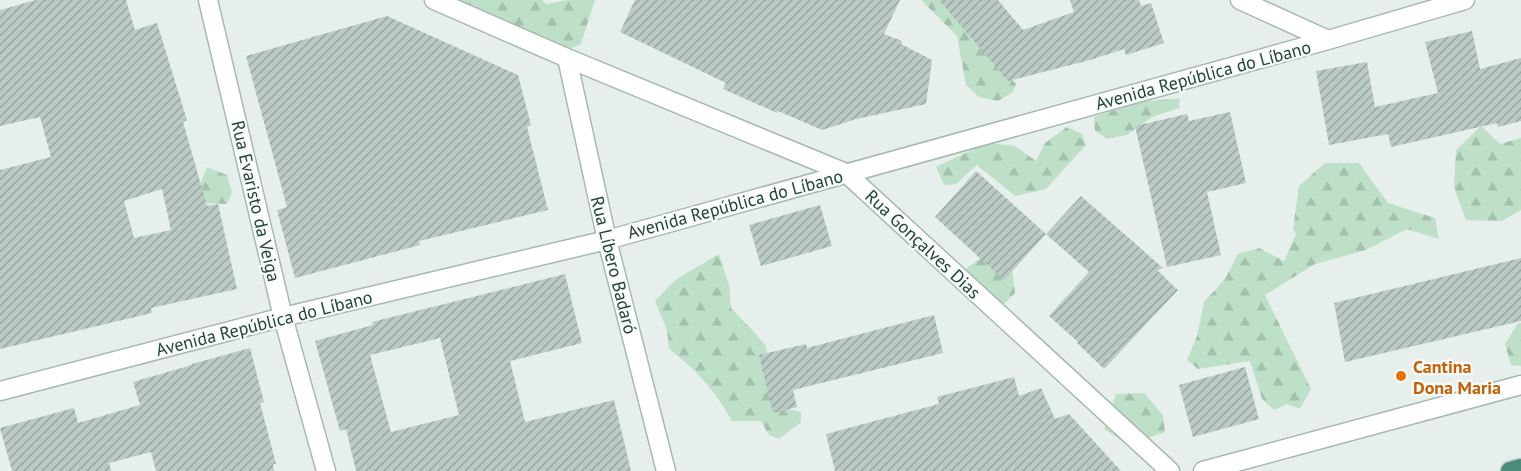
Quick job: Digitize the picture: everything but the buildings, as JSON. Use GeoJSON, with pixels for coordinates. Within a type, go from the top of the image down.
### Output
{"type":"FeatureCollection","features":[{"type":"Feature","properties":{"kind":"highway"},"geometry":{"type":"LineString","coordinates":[[1510,471],[1521,468]]}},
{"type":"Feature","properties":{"kind":"street","name":"Rua Evaristo da Veiga"},"geometry":{"type":"LineString","coordinates":[[208,0],[283,317],[326,471]]}},
{"type":"Feature","properties":{"kind":"street","name":"Rua Gonçalves Dias"},"geometry":{"type":"LineString","coordinates":[[434,0],[846,174],[1170,471]]}},
{"type":"Feature","properties":{"kind":"street"},"geometry":{"type":"LineString","coordinates":[[1239,0],[1328,40]]}},
{"type":"Feature","properties":{"kind":"street","name":"Avenida República do Líbano"},"geometry":{"type":"LineString","coordinates":[[0,391],[283,317],[607,240],[1465,0]]}},
{"type":"Feature","properties":{"kind":"street","name":"Rua Líbero Badaró"},"geometry":{"type":"LineString","coordinates":[[567,58],[607,240],[666,471]]}},
{"type":"Feature","properties":{"kind":"street"},"geometry":{"type":"LineString","coordinates":[[1203,471],[1521,385]]}},
{"type":"Feature","properties":{"kind":"street"},"geometry":{"type":"LineString","coordinates":[[1502,390],[1521,394]]}},
{"type":"Feature","properties":{"kind":"green space"},"geometry":{"type":"Polygon","coordinates":[[[454,0],[542,0],[547,4],[568,0],[595,0],[581,44],[568,50],[454,0]]]}},
{"type":"Feature","properties":{"kind":"green space"},"geometry":{"type":"Polygon","coordinates":[[[921,0],[951,0],[945,7],[1016,84],[1013,92],[998,101],[979,97],[966,85],[957,36],[921,0]]]}},
{"type":"Feature","properties":{"kind":"green space"},"geometry":{"type":"Polygon","coordinates":[[[1180,98],[1179,108],[1152,117],[1127,135],[1107,139],[1095,131],[1094,117],[1139,102],[1180,98]]]}},
{"type":"Feature","properties":{"kind":"green space"},"geometry":{"type":"Polygon","coordinates":[[[1481,126],[1500,144],[1521,138],[1521,210],[1502,221],[1466,220],[1454,187],[1456,150],[1481,126]]]}},
{"type":"Feature","properties":{"kind":"green space"},"geometry":{"type":"Polygon","coordinates":[[[1067,127],[1082,134],[1086,145],[1046,189],[1015,196],[977,165],[956,184],[944,185],[936,167],[986,143],[1015,146],[1036,161],[1045,143],[1067,127]]]}},
{"type":"Feature","properties":{"kind":"green space"},"geometry":{"type":"Polygon","coordinates":[[[1325,163],[1359,163],[1388,203],[1435,218],[1439,239],[1407,229],[1366,250],[1315,264],[1265,295],[1311,389],[1300,409],[1287,404],[1274,410],[1262,399],[1250,361],[1198,369],[1187,360],[1197,336],[1204,302],[1225,279],[1238,254],[1259,248],[1284,261],[1296,234],[1293,229],[1299,186],[1325,163]]]}},
{"type":"Feature","properties":{"kind":"green space"},"geometry":{"type":"Polygon","coordinates":[[[207,167],[227,175],[232,192],[227,204],[203,203],[179,188],[201,182],[207,167]]]}},
{"type":"Feature","properties":{"kind":"green space"},"geometry":{"type":"Polygon","coordinates":[[[989,253],[1011,261],[1015,293],[1001,307],[979,308],[960,291],[968,267],[989,253]]]}},
{"type":"Feature","properties":{"kind":"green space"},"geometry":{"type":"Polygon","coordinates":[[[719,254],[729,285],[731,308],[766,346],[778,407],[801,412],[801,422],[779,439],[769,435],[761,421],[732,421],[705,382],[669,349],[667,330],[655,301],[675,280],[719,254]]]}},
{"type":"Feature","properties":{"kind":"green space"},"geometry":{"type":"Polygon","coordinates":[[[1518,323],[1521,323],[1521,366],[1511,365],[1505,344],[1518,323]]]}},
{"type":"Feature","properties":{"kind":"green space"},"geometry":{"type":"Polygon","coordinates":[[[1144,393],[1163,415],[1165,432],[1129,445],[1104,429],[1116,394],[1144,393]]]}},
{"type":"Feature","properties":{"kind":"place","name":"Cantina Dona Maria"},"geometry":{"type":"Point","coordinates":[1401,376]}}]}
